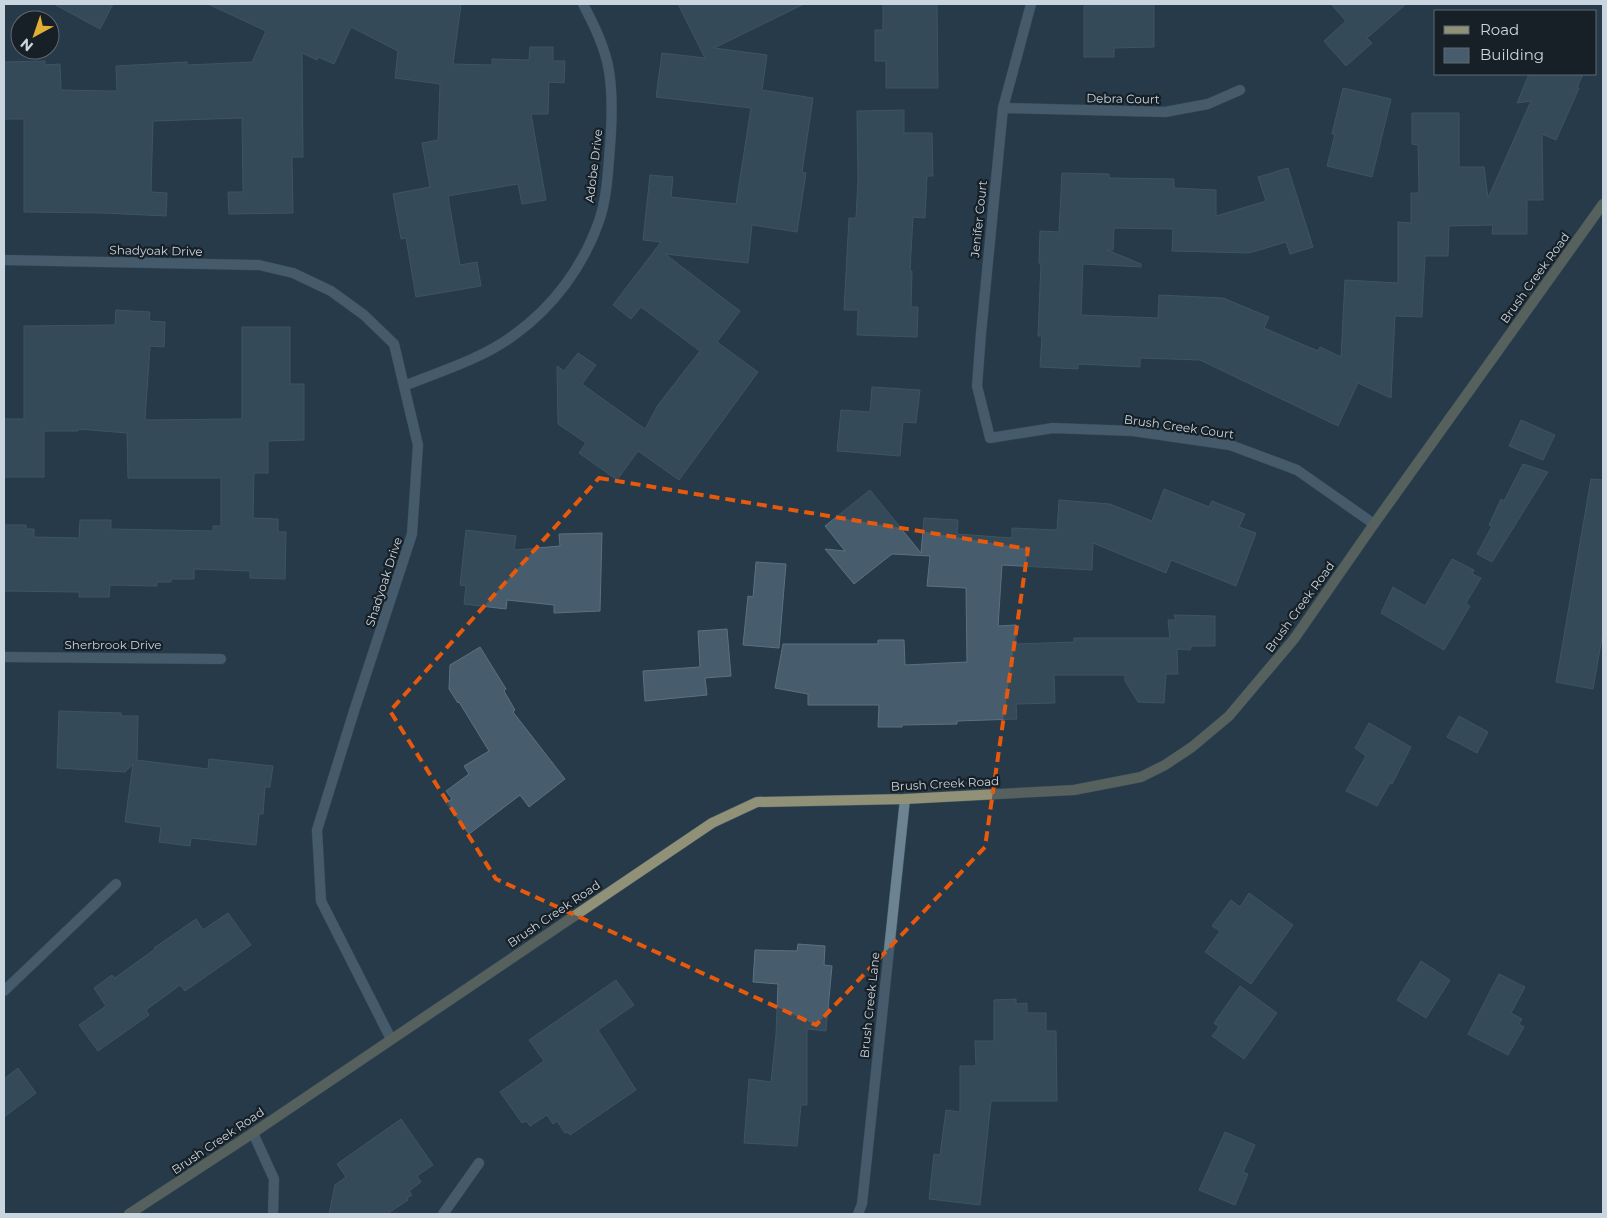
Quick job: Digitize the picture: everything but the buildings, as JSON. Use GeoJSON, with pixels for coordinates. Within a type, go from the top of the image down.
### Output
{"type":"FeatureCollection","features":[{"type":"Feature","properties":{"kind":"street","name":"Adobe Drive"},"geometry":{"type":"LineString","coordinates":[[404,386],[479,357],[514,336],[546,309],[571,277],[586,249],[599,220],[606,186],[612,112],[609,70],[599,35],[583,4]]}},
{"type":"Feature","properties":{"kind":"street","name":"Jenifer Court"},"geometry":{"type":"LineString","coordinates":[[990,438],[977,386],[1003,108],[1030,4]]}},
{"type":"Feature","properties":{"kind":"street","name":"Debra Court"},"geometry":{"type":"LineString","coordinates":[[1003,108],[1165,112],[1208,104],[1240,90]]}},
{"type":"Feature","properties":{"kind":"street","name":"Brush Creek Road"},"geometry":{"type":"LineString","coordinates":[[130,1214],[254,1133],[712,823],[757,802],[905,799],[1074,790],[1141,777],[1165,765],[1192,747],[1229,716],[1294,639],[1603,204]]}},
{"type":"Feature","properties":{"kind":"street","name":"Shadyoak Drive"},"geometry":{"type":"LineString","coordinates":[[4,260],[259,265],[293,273],[331,291],[364,315],[394,344],[418,445],[412,534],[317,830],[321,901],[391,1039]]}},
{"type":"Feature","properties":{"kind":"street","name":"Brush Creek Court"},"geometry":{"type":"LineString","coordinates":[[990,438],[1053,428],[1133,431],[1230,445],[1297,470],[1374,524]]}},
{"type":"Feature","properties":{"kind":"street","name":"Sherbrook Drive"},"geometry":{"type":"LineString","coordinates":[[4,657],[221,659]]}},
{"type":"Feature","properties":{"kind":"street","name":"Brush Creek Lane"},"geometry":{"type":"LineString","coordinates":[[858,1214],[862,1204],[905,799]]}},
{"type":"Feature","properties":{"kind":"street"},"geometry":{"type":"LineString","coordinates":[[4,990],[116,884]]}},
{"type":"Feature","properties":{"kind":"street"},"geometry":{"type":"LineString","coordinates":[[254,1133],[274,1179],[273,1214]]}},
{"type":"Feature","properties":{"kind":"street"},"geometry":{"type":"LineString","coordinates":[[443,1214],[479,1163]]}},
{"type":"Feature","properties":{"kind":"highlighted area"},"geometry":{"type":"Polygon","coordinates":[[[599,478],[1028,549],[985,847],[816,1025],[496,879],[390,711],[599,478]]]}}]}
